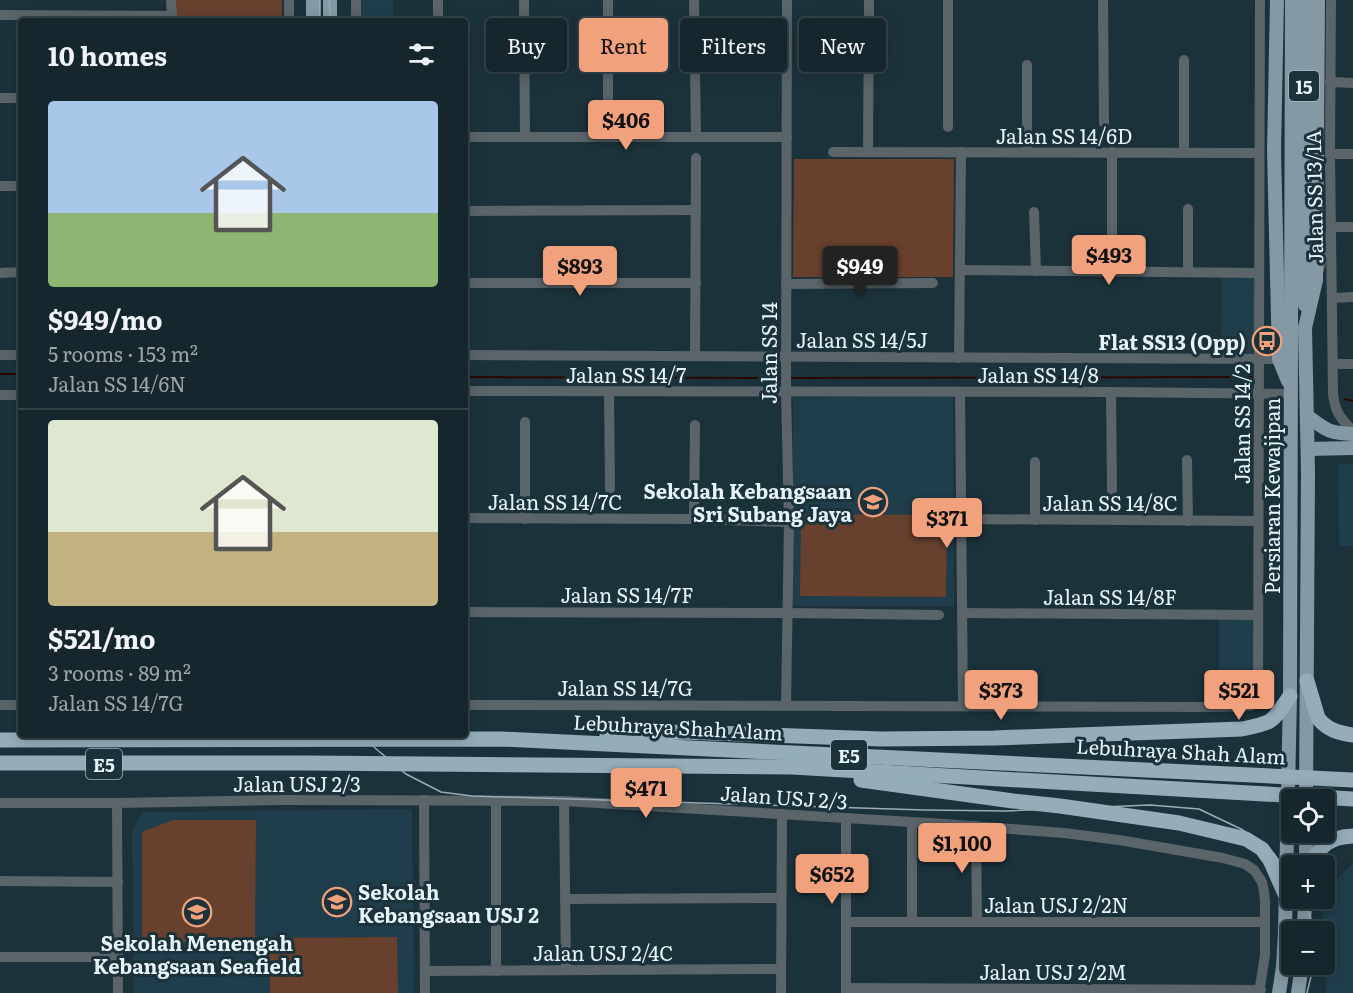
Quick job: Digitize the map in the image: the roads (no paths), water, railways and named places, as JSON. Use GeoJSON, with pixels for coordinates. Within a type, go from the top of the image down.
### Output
{"type":"FeatureCollection","features":[{"type":"Feature","properties":{"kind":"highway"},"geometry":{"type":"LineString","coordinates":[[1307,681],[1318,718],[1328,728],[1339,733],[1353,735]]}},
{"type":"Feature","properties":{"kind":"highway"},"geometry":{"type":"LineString","coordinates":[[502,739],[683,732],[881,739],[994,738],[1242,729],[1266,725],[1274,720],[1290,696]]}},
{"type":"Feature","properties":{"kind":"highway"},"geometry":{"type":"LineString","coordinates":[[0,730],[18,731]]}},
{"type":"Feature","properties":{"kind":"highway"},"geometry":{"type":"LineString","coordinates":[[170,738],[211,740]]}},
{"type":"Feature","properties":{"kind":"highway","name":"Lebuhraya Shah Alam"},"geometry":{"type":"LineString","coordinates":[[0,740],[502,739],[1353,780]]}},
{"type":"Feature","properties":{"kind":"highway","name":"Lebuhraya Shah Alam"},"geometry":{"type":"LineString","coordinates":[[0,763],[792,767],[1353,799]]}},
{"type":"Feature","properties":{"kind":"highway"},"geometry":{"type":"LineString","coordinates":[[0,772],[109,772],[207,764]]}},
{"type":"Feature","properties":{"kind":"highway"},"geometry":{"type":"LineString","coordinates":[[792,767],[839,777],[1179,823],[1246,839],[1262,849],[1270,860],[1281,885]]}},
{"type":"Feature","properties":{"kind":"highway"},"geometry":{"type":"LineString","coordinates":[[1316,855],[1332,839],[1353,836]]}},
{"type":"Feature","properties":{"kind":"main road"},"geometry":{"type":"LineString","coordinates":[[313,0],[313,18]]}},
{"type":"Feature","properties":{"kind":"main road"},"geometry":{"type":"LineString","coordinates":[[330,0],[330,18]]}},
{"type":"Feature","properties":{"kind":"main road","name":"Persiaran Kewajipan"},"geometry":{"type":"LineString","coordinates":[[1277,0],[1275,151],[1279,359],[1291,392],[1290,696],[1286,855]]}},
{"type":"Feature","properties":{"kind":"main road","name":"15"},"geometry":{"type":"LineString","coordinates":[[1292,0],[1298,172]]}},
{"type":"Feature","properties":{"kind":"main road","name":"15"},"geometry":{"type":"LineString","coordinates":[[1298,172],[1304,0]]}},
{"type":"Feature","properties":{"kind":"main road","name":"Persiaran Kewajipan"},"geometry":{"type":"LineString","coordinates":[[1306,789],[1308,449],[1305,328],[1316,280],[1318,0]]}},
{"type":"Feature","properties":{"kind":"main road"},"geometry":{"type":"LineString","coordinates":[[1298,172],[1305,328]]}},
{"type":"Feature","properties":{"kind":"main road"},"geometry":{"type":"LineString","coordinates":[[1291,392],[1298,172]]}},
{"type":"Feature","properties":{"kind":"main road"},"geometry":{"type":"LineString","coordinates":[[1307,416],[1334,433],[1353,432]]}},
{"type":"Feature","properties":{"kind":"main road"},"geometry":{"type":"LineString","coordinates":[[1308,449],[1353,448]]}},
{"type":"Feature","properties":{"kind":"main road","name":"Persiaran Kewajipan"},"geometry":{"type":"LineString","coordinates":[[1279,993],[1283,968],[1285,909]]}},
{"type":"Feature","properties":{"kind":"main road"},"geometry":{"type":"LineString","coordinates":[[1298,993],[1300,975]]}},
{"type":"Feature","properties":{"kind":"street"},"geometry":{"type":"LineString","coordinates":[[171,0],[172,18]]}},
{"type":"Feature","properties":{"kind":"street"},"geometry":{"type":"LineString","coordinates":[[289,0],[289,18]]}},
{"type":"Feature","properties":{"kind":"street"},"geometry":{"type":"LineString","coordinates":[[356,0],[356,18]]}},
{"type":"Feature","properties":{"kind":"street"},"geometry":{"type":"LineString","coordinates":[[438,0],[438,18]]}},
{"type":"Feature","properties":{"kind":"street"},"geometry":{"type":"LineString","coordinates":[[524,0],[525,137]]}},
{"type":"Feature","properties":{"kind":"street"},"geometry":{"type":"LineString","coordinates":[[608,0],[608,115]]}},
{"type":"Feature","properties":{"kind":"street"},"geometry":{"type":"LineString","coordinates":[[694,0],[696,136]]}},
{"type":"Feature","properties":{"kind":"street","name":"Jalan SS 14"},"geometry":{"type":"LineString","coordinates":[[786,706],[789,522],[786,383],[787,0]]}},
{"type":"Feature","properties":{"kind":"street"},"geometry":{"type":"LineString","coordinates":[[868,152],[869,0]]}},
{"type":"Feature","properties":{"kind":"street"},"geometry":{"type":"LineString","coordinates":[[948,0],[948,128]]}},
{"type":"Feature","properties":{"kind":"street"},"geometry":{"type":"LineString","coordinates":[[1103,0],[1104,123]]}},
{"type":"Feature","properties":{"kind":"street","name":"Jalan SS 14/2"},"geometry":{"type":"LineString","coordinates":[[1216,707],[1250,706],[1255,704],[1258,698],[1260,0]]}},
{"type":"Feature","properties":{"kind":"street","name":"Jalan SS 13/1A"},"geometry":{"type":"LineString","coordinates":[[1332,0],[1330,154],[1333,394],[1337,413],[1353,432]]}},
{"type":"Feature","properties":{"kind":"street"},"geometry":{"type":"LineString","coordinates":[[0,15],[129,18]]}},
{"type":"Feature","properties":{"kind":"street"},"geometry":{"type":"LineString","coordinates":[[1184,60],[1184,153]]}},
{"type":"Feature","properties":{"kind":"street"},"geometry":{"type":"LineString","coordinates":[[1028,65],[1028,152]]}},
{"type":"Feature","properties":{"kind":"street"},"geometry":{"type":"LineString","coordinates":[[1330,82],[1353,83]]}},
{"type":"Feature","properties":{"kind":"street"},"geometry":{"type":"LineString","coordinates":[[0,98],[18,98]]}},
{"type":"Feature","properties":{"kind":"street"},"geometry":{"type":"LineString","coordinates":[[468,137],[787,136]]}},
{"type":"Feature","properties":{"kind":"street","name":"Jalan SS 14/6D"},"geometry":{"type":"LineString","coordinates":[[833,152],[1259,153]]}},
{"type":"Feature","properties":{"kind":"street"},"geometry":{"type":"LineString","coordinates":[[959,358],[961,152]]}},
{"type":"Feature","properties":{"kind":"street"},"geometry":{"type":"LineString","coordinates":[[1112,152],[1112,243]]}},
{"type":"Feature","properties":{"kind":"street"},"geometry":{"type":"LineString","coordinates":[[1330,154],[1353,154]]}},
{"type":"Feature","properties":{"kind":"street"},"geometry":{"type":"LineString","coordinates":[[695,356],[696,159]]}},
{"type":"Feature","properties":{"kind":"street"},"geometry":{"type":"LineString","coordinates":[[0,186],[18,186]]}},
{"type":"Feature","properties":{"kind":"street"},"geometry":{"type":"LineString","coordinates":[[1188,209],[1188,272]]}},
{"type":"Feature","properties":{"kind":"street"},"geometry":{"type":"LineString","coordinates":[[468,211],[696,210]]}},
{"type":"Feature","properties":{"kind":"street"},"geometry":{"type":"LineString","coordinates":[[1034,212],[1035,271]]}},
{"type":"Feature","properties":{"kind":"street"},"geometry":{"type":"LineString","coordinates":[[1316,280],[1332,227],[1353,227]]}},
{"type":"Feature","properties":{"kind":"street"},"geometry":{"type":"LineString","coordinates":[[960,270],[1259,273]]}},
{"type":"Feature","properties":{"kind":"street"},"geometry":{"type":"LineString","coordinates":[[0,273],[18,272]]}},
{"type":"Feature","properties":{"kind":"street"},"geometry":{"type":"LineString","coordinates":[[468,283],[696,283]]}},
{"type":"Feature","properties":{"kind":"street"},"geometry":{"type":"LineString","coordinates":[[786,284],[933,283]]}},
{"type":"Feature","properties":{"kind":"street"},"geometry":{"type":"LineString","coordinates":[[1333,298],[1353,297]]}},
{"type":"Feature","properties":{"kind":"street"},"geometry":{"type":"LineString","coordinates":[[0,354],[18,355]]}},
{"type":"Feature","properties":{"kind":"street","name":"Jalan SS 14/5J"},"geometry":{"type":"LineString","coordinates":[[468,355],[1279,359]]}},
{"type":"Feature","properties":{"kind":"street"},"geometry":{"type":"LineString","coordinates":[[1333,364],[1353,364]]}},
{"type":"Feature","properties":{"kind":"street","name":"Jalan SS 14/8"},"geometry":{"type":"LineString","coordinates":[[786,383],[960,392],[1291,392]]}},
{"type":"Feature","properties":{"kind":"street","name":"Jalan SS 14/7"},"geometry":{"type":"LineString","coordinates":[[468,391],[609,392],[786,383]]}},
{"type":"Feature","properties":{"kind":"street"},"geometry":{"type":"LineString","coordinates":[[609,392],[610,489]]}},
{"type":"Feature","properties":{"kind":"street"},"geometry":{"type":"LineString","coordinates":[[960,392],[963,706]]}},
{"type":"Feature","properties":{"kind":"street"},"geometry":{"type":"LineString","coordinates":[[1111,392],[1112,490]]}},
{"type":"Feature","properties":{"kind":"street"},"geometry":{"type":"LineString","coordinates":[[0,395],[18,395]]}},
{"type":"Feature","properties":{"kind":"street"},"geometry":{"type":"LineString","coordinates":[[525,422],[525,519]]}},
{"type":"Feature","properties":{"kind":"street"},"geometry":{"type":"LineString","coordinates":[[694,519],[695,425]]}},
{"type":"Feature","properties":{"kind":"street"},"geometry":{"type":"LineString","coordinates":[[1187,460],[1188,521]]}},
{"type":"Feature","properties":{"kind":"street"},"geometry":{"type":"LineString","coordinates":[[1035,462],[1035,520]]}},
{"type":"Feature","properties":{"kind":"street","name":"Jalan SS 14/7C"},"geometry":{"type":"LineString","coordinates":[[468,518],[694,519],[789,522]]}},
{"type":"Feature","properties":{"kind":"street","name":"Jalan SS 14/8C"},"geometry":{"type":"LineString","coordinates":[[961,519],[1258,521]]}},
{"type":"Feature","properties":{"kind":"street","name":"Jalan SS 14/7F"},"geometry":{"type":"LineString","coordinates":[[468,612],[939,615]]}},
{"type":"Feature","properties":{"kind":"street","name":"Jalan SS 14/8F"},"geometry":{"type":"LineString","coordinates":[[962,613],[1258,615]]}},
{"type":"Feature","properties":{"kind":"street"},"geometry":{"type":"LineString","coordinates":[[0,705],[18,705]]}},
{"type":"Feature","properties":{"kind":"street","name":"Jalan SS 14/7G"},"geometry":{"type":"LineString","coordinates":[[468,705],[1216,707]]}},
{"type":"Feature","properties":{"kind":"street","name":"Jalan USJ 2/3"},"geometry":{"type":"LineString","coordinates":[[0,803],[296,800],[564,801],[976,826],[1119,840],[1223,858],[1245,864],[1254,870],[1262,882],[1266,922],[1265,955],[1260,991]]}},
{"type":"Feature","properties":{"kind":"street"},"geometry":{"type":"LineString","coordinates":[[424,801],[425,993]]}},
{"type":"Feature","properties":{"kind":"street"},"geometry":{"type":"LineString","coordinates":[[496,801],[496,970]]}},
{"type":"Feature","properties":{"kind":"street"},"geometry":{"type":"LineString","coordinates":[[564,801],[566,970]]}},
{"type":"Feature","properties":{"kind":"street"},"geometry":{"type":"LineString","coordinates":[[117,803],[118,993]]}},
{"type":"Feature","properties":{"kind":"street"},"geometry":{"type":"LineString","coordinates":[[781,993],[782,814]]}},
{"type":"Feature","properties":{"kind":"street"},"geometry":{"type":"LineString","coordinates":[[846,818],[846,991]]}},
{"type":"Feature","properties":{"kind":"street"},"geometry":{"type":"LineString","coordinates":[[912,823],[912,922]]}},
{"type":"Feature","properties":{"kind":"street"},"geometry":{"type":"LineString","coordinates":[[976,826],[977,922]]}},
{"type":"Feature","properties":{"kind":"street"},"geometry":{"type":"LineString","coordinates":[[0,881],[118,882]]}},
{"type":"Feature","properties":{"kind":"street"},"geometry":{"type":"LineString","coordinates":[[565,898],[781,898]]}},
{"type":"Feature","properties":{"kind":"street","name":"Jalan USJ 2/2N"},"geometry":{"type":"LineString","coordinates":[[846,922],[1266,922]]}},
{"type":"Feature","properties":{"kind":"street"},"geometry":{"type":"LineString","coordinates":[[0,957],[118,957]]}},
{"type":"Feature","properties":{"kind":"street","name":"Jalan USJ 2/4C"},"geometry":{"type":"LineString","coordinates":[[425,971],[781,969]]}},
{"type":"Feature","properties":{"kind":"street","name":"Jalan USJ 2/2M"},"geometry":{"type":"LineString","coordinates":[[846,991],[1260,991]]}},
{"type":"Feature","properties":{"kind":"waterway"},"geometry":{"type":"LineString","coordinates":[[0,374],[18,374]]}},
{"type":"Feature","properties":{"kind":"waterway"},"geometry":{"type":"LineString","coordinates":[[468,377],[783,378]]}},
{"type":"Feature","properties":{"kind":"waterway"},"geometry":{"type":"LineString","coordinates":[[789,378],[1252,377]]}},
{"type":"Feature","properties":{"kind":"waterway"},"geometry":{"type":"LineString","coordinates":[[1345,399],[1353,401]]}},
{"type":"Feature","properties":{"kind":"tram line"},"geometry":{"type":"LineString","coordinates":[[320,0],[320,18]]}},
{"type":"Feature","properties":{"kind":"tram line"},"geometry":{"type":"LineString","coordinates":[[329,0],[331,18]]}},
{"type":"Feature","properties":{"kind":"tram line"},"geometry":{"type":"LineString","coordinates":[[367,738],[406,774],[441,792],[472,796],[925,810],[1007,811],[1150,805],[1199,809],[1243,830],[1274,854],[1281,863]]}},
{"type":"Feature","properties":{"kind":"tram line"},"geometry":{"type":"LineString","coordinates":[[1307,909],[1311,921]]}},
{"type":"Feature","properties":{"kind":"tram line"},"geometry":{"type":"LineString","coordinates":[[1307,993],[1311,975]]}},
{"type":"Feature","properties":{"kind":"place","name":"Flat SS13 (Opp)"},"geometry":{"type":"Point","coordinates":[1267,341]}},
{"type":"Feature","properties":{"kind":"place","name":"Sekolah Kebangsaan Sri Subang Jaya"},"geometry":{"type":"Point","coordinates":[873,502]}},
{"type":"Feature","properties":{"kind":"place","name":"Sekolah Kebangsaan USJ 2"},"geometry":{"type":"Point","coordinates":[337,902]}},
{"type":"Feature","properties":{"kind":"place","name":"Sekolah Menengah Kebangsaan Seafield"},"geometry":{"type":"Point","coordinates":[197,912]}}]}
